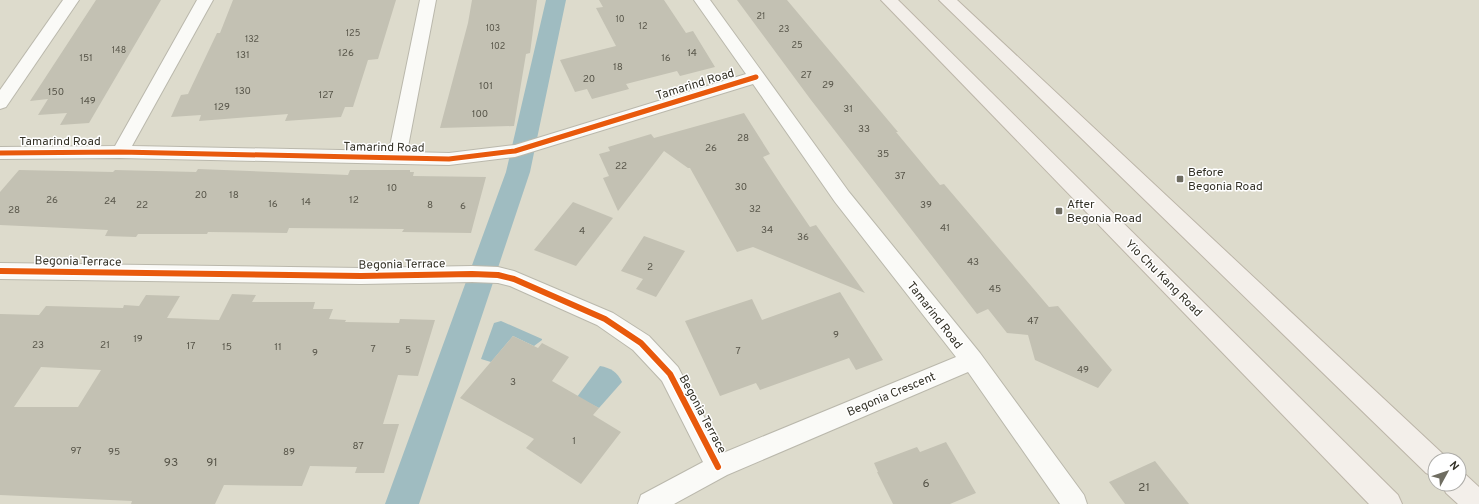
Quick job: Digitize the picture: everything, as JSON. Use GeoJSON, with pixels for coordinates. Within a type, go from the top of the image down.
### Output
{"type":"FeatureCollection","features":[{"type":"Feature","properties":{"kind":"main road","name":"Yio Chu Kang Road"},"geometry":{"type":"LineString","coordinates":[[889,0],[1388,504]]}},
{"type":"Feature","properties":{"kind":"main road"},"geometry":{"type":"LineString","coordinates":[[947,0],[1427,456]]}},
{"type":"Feature","properties":{"kind":"main road"},"geometry":{"type":"LineString","coordinates":[[1464,492],[1477,504]]}},
{"type":"Feature","properties":{"kind":"street"},"geometry":{"type":"LineString","coordinates":[[0,103],[72,0]]}},
{"type":"Feature","properties":{"kind":"street"},"geometry":{"type":"LineString","coordinates":[[120,152],[205,0]]}},
{"type":"Feature","properties":{"kind":"street","name":"Tamarind Road"},"geometry":{"type":"LineString","coordinates":[[397,158],[428,0]]}},
{"type":"Feature","properties":{"kind":"street","name":"Tamarind Road"},"geometry":{"type":"LineString","coordinates":[[702,0],[842,197],[972,360]]}},
{"type":"Feature","properties":{"kind":"street","name":"Tamarind Road"},"geometry":{"type":"LineString","coordinates":[[0,153],[120,152],[449,159],[515,151],[756,76]]}},
{"type":"Feature","properties":{"kind":"street","name":"Begonia Terrace"},"geometry":{"type":"LineString","coordinates":[[0,271],[361,276],[472,274],[498,275],[514,279],[605,319],[641,343],[670,374],[718,467]]}},
{"type":"Feature","properties":{"kind":"street"},"geometry":{"type":"LineString","coordinates":[[972,360],[1075,504]]}},
{"type":"Feature","properties":{"kind":"street","name":"Begonia Crescent"},"geometry":{"type":"LineString","coordinates":[[650,504],[718,467],[972,360]]}},
{"type":"Feature","properties":{"kind":"water"},"geometry":{"type":"Polygon","coordinates":[[[501,321],[542,340],[534,346],[513,336],[491,362],[481,359],[494,323],[501,321]]]}},
{"type":"Feature","properties":{"kind":"water"},"geometry":{"type":"Polygon","coordinates":[[[600,366],[613,371],[622,382],[599,408],[577,397],[600,366]]]}},
{"type":"Feature","properties":{"kind":"building"},"geometry":{"type":"Polygon","coordinates":[[[96,0],[161,0],[89,123],[60,125],[67,113],[38,115],[48,99],[30,101],[96,0]]]}},
{"type":"Feature","properties":{"kind":"building"},"geometry":{"type":"Polygon","coordinates":[[[233,0],[396,0],[378,59],[368,60],[353,107],[345,107],[341,117],[285,121],[288,114],[199,121],[201,115],[171,117],[181,95],[188,94],[217,33],[220,33],[233,0]]]}},
{"type":"Feature","properties":{"kind":"building"},"geometry":{"type":"Polygon","coordinates":[[[472,0],[537,0],[530,53],[526,54],[514,126],[440,128],[468,23],[472,0]]]}},
{"type":"Feature","properties":{"kind":"building"},"geometry":{"type":"Polygon","coordinates":[[[599,0],[664,0],[686,33],[693,31],[715,67],[680,76],[677,71],[626,84],[629,89],[592,99],[587,89],[575,92],[560,60],[616,46],[596,8],[603,7],[599,0]]]}},
{"type":"Feature","properties":{"kind":"building"},"geometry":{"type":"Polygon","coordinates":[[[737,0],[787,0],[898,132],[896,132],[940,185],[944,184],[1049,307],[1058,306],[1112,370],[1098,388],[1035,360],[1028,335],[1007,333],[988,309],[977,314],[811,100],[737,0]]]}},
{"type":"Feature","properties":{"kind":"building"},"geometry":{"type":"Polygon","coordinates":[[[744,113],[770,154],[763,157],[782,186],[810,227],[816,225],[865,293],[753,247],[737,252],[690,168],[664,151],[618,211],[603,178],[609,176],[599,154],[610,151],[608,147],[651,134],[654,138],[744,113]]]}},
{"type":"Feature","properties":{"kind":"building"},"geometry":{"type":"Polygon","coordinates":[[[198,169],[348,175],[350,170],[410,170],[410,172],[414,172],[413,176],[486,177],[471,233],[402,232],[404,229],[289,228],[287,233],[208,232],[207,234],[138,234],[136,237],[105,236],[108,230],[0,225],[0,192],[19,170],[196,172],[198,169]]]}},
{"type":"Feature","properties":{"kind":"building"},"geometry":{"type":"Polygon","coordinates":[[[573,202],[613,218],[576,266],[534,250],[573,202]]]}},
{"type":"Feature","properties":{"kind":"building"},"geometry":{"type":"Polygon","coordinates":[[[644,236],[685,251],[656,297],[636,289],[643,279],[621,271],[644,236]]]}},
{"type":"Feature","properties":{"kind":"building"},"geometry":{"type":"Polygon","coordinates":[[[840,292],[883,360],[856,370],[849,358],[760,390],[756,383],[720,396],[685,321],[752,299],[762,320],[840,292]]]}},
{"type":"Feature","properties":{"kind":"building"},"geometry":{"type":"Polygon","coordinates":[[[232,294],[256,295],[252,302],[315,302],[313,309],[333,309],[329,319],[346,320],[345,322],[399,323],[400,319],[435,320],[418,376],[398,375],[383,424],[399,424],[384,473],[355,473],[357,467],[310,466],[302,486],[224,485],[215,504],[131,504],[132,501],[0,495],[0,314],[39,315],[46,306],[123,308],[124,305],[139,306],[146,295],[180,296],[167,318],[219,320],[232,294]],[[41,367],[14,407],[78,407],[101,370],[41,367]]]}},
{"type":"Feature","properties":{"kind":"building"},"geometry":{"type":"Polygon","coordinates":[[[513,336],[538,348],[542,343],[569,357],[552,381],[599,408],[593,415],[621,432],[581,484],[526,448],[534,439],[460,398],[513,336]]]}},
{"type":"Feature","properties":{"kind":"building"},"geometry":{"type":"Polygon","coordinates":[[[946,442],[976,493],[950,504],[893,504],[874,463],[917,447],[920,452],[946,442]]]}},
{"type":"Feature","properties":{"kind":"building"},"geometry":{"type":"Polygon","coordinates":[[[1155,461],[1189,504],[1125,504],[1109,482],[1155,461]]]}},
{"type":"Feature","properties":{"kind":"waterway"},"geometry":{"type":"LineString","coordinates":[[402,504],[518,172],[556,0]]}},
{"type":"Feature","properties":{"kind":"cycle path"},"geometry":{"type":"LineString","coordinates":[[0,153],[120,152],[449,159],[515,151],[756,77]]}},
{"type":"Feature","properties":{"kind":"cycle path"},"geometry":{"type":"LineString","coordinates":[[0,271],[361,276],[472,274],[498,275],[514,279],[605,319],[641,343],[670,374],[718,467]]}},
{"type":"Feature","properties":{"kind":"place","name":"Before Begonia Road"},"geometry":{"type":"Point","coordinates":[1180,179]}},
{"type":"Feature","properties":{"kind":"place","name":"After Begonia Road"},"geometry":{"type":"Point","coordinates":[1059,211]}}]}
